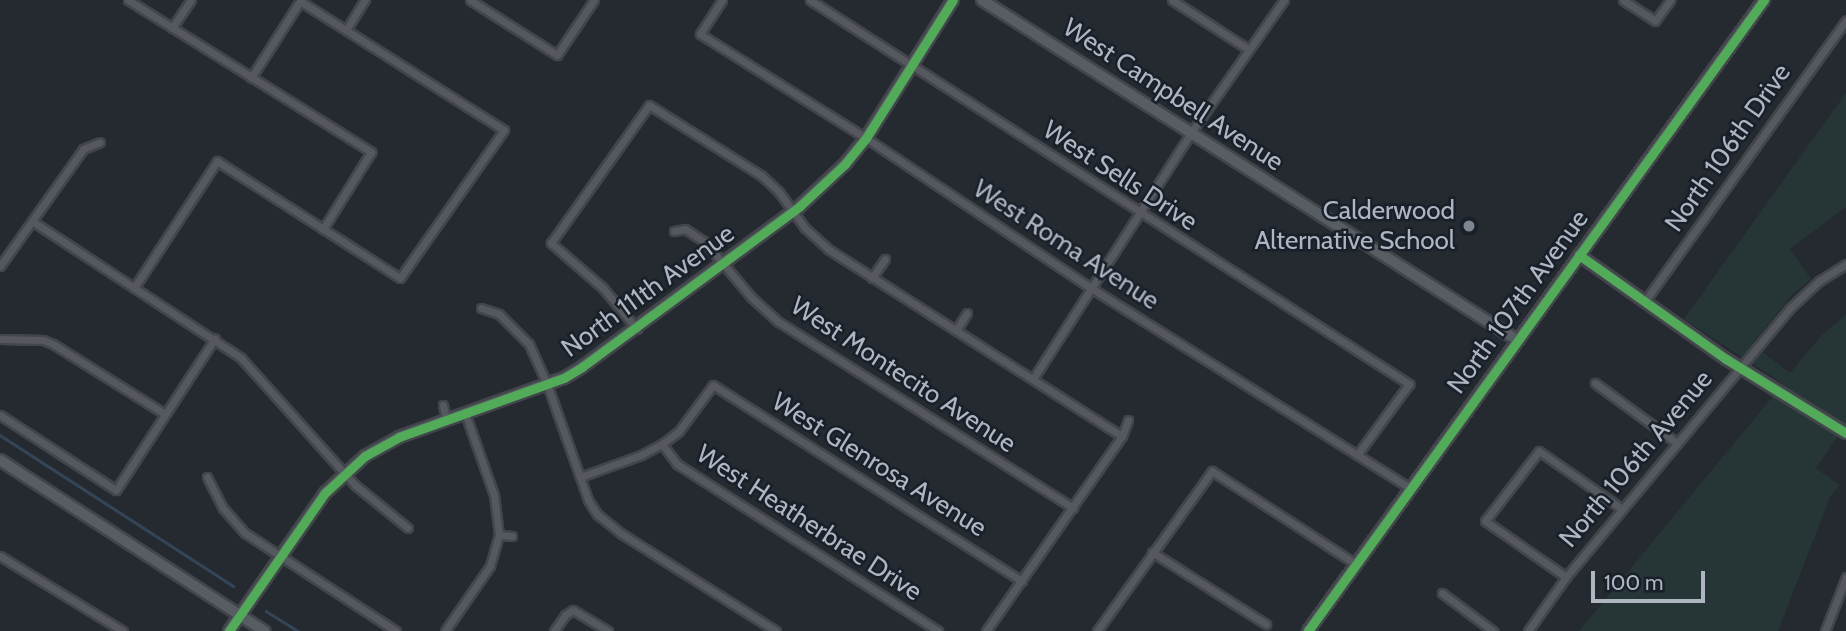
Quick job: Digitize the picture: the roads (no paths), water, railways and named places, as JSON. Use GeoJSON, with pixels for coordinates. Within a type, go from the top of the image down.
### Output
{"type":"FeatureCollection","features":[{"type":"Feature","properties":{"kind":"street"},"geometry":{"type":"LineString","coordinates":[[128,0],[371,152],[323,229]]}},
{"type":"Feature","properties":{"kind":"street"},"geometry":{"type":"LineString","coordinates":[[172,28],[191,0]]}},
{"type":"Feature","properties":{"kind":"street"},"geometry":{"type":"LineString","coordinates":[[346,30],[365,0]]}},
{"type":"Feature","properties":{"kind":"street"},"geometry":{"type":"LineString","coordinates":[[470,0],[482,3],[557,55],[594,0]]}},
{"type":"Feature","properties":{"kind":"street","name":"West Roma Avenue"},"geometry":{"type":"LineString","coordinates":[[722,0],[700,34],[866,138],[1091,288],[1410,488]]}},
{"type":"Feature","properties":{"kind":"street","name":"West Sells Drive"},"geometry":{"type":"LineString","coordinates":[[810,0],[1139,214],[1409,384],[1357,456]]}},
{"type":"Feature","properties":{"kind":"street","name":"North 111th Avenue"},"geometry":{"type":"LineString","coordinates":[[229,631],[325,493],[344,473],[386,443],[547,384],[582,367],[793,211],[845,164],[866,138],[953,0]]}},
{"type":"Feature","properties":{"kind":"street","name":"West Campbell Avenue"},"geometry":{"type":"LineString","coordinates":[[982,0],[1517,340]]}},
{"type":"Feature","properties":{"kind":"street"},"geometry":{"type":"LineString","coordinates":[[1172,0],[1248,49]]}},
{"type":"Feature","properties":{"kind":"street"},"geometry":{"type":"LineString","coordinates":[[1033,379],[1190,134],[1284,0]]}},
{"type":"Feature","properties":{"kind":"street"},"geometry":{"type":"LineString","coordinates":[[1623,0],[1655,21],[1670,0]]}},
{"type":"Feature","properties":{"kind":"street","name":"North 107th Avenue"},"geometry":{"type":"LineString","coordinates":[[1308,631],[1765,0]]}},
{"type":"Feature","properties":{"kind":"street"},"geometry":{"type":"LineString","coordinates":[[134,288],[217,161],[400,278],[504,130],[300,1],[251,78]]}},
{"type":"Feature","properties":{"kind":"street","name":"North 106th Drive"},"geometry":{"type":"LineString","coordinates":[[1645,302],[1846,20]]}},
{"type":"Feature","properties":{"kind":"street"},"geometry":{"type":"LineString","coordinates":[[637,328],[594,278],[551,243],[649,105],[762,176],[805,228],[828,249],[1122,436]]}},
{"type":"Feature","properties":{"kind":"street"},"geometry":{"type":"LineString","coordinates":[[0,266],[83,149],[100,142]]}},
{"type":"Feature","properties":{"kind":"street"},"geometry":{"type":"LineString","coordinates":[[32,221],[215,338],[252,369],[344,473],[378,506],[408,528]]}},
{"type":"Feature","properties":{"kind":"street","name":"West Montecito Avenue"},"geometry":{"type":"LineString","coordinates":[[674,231],[685,229],[696,234],[752,298],[779,322],[1073,508]]}},
{"type":"Feature","properties":{"kind":"street"},"geometry":{"type":"LineString","coordinates":[[1579,255],[1739,368],[1846,433]]}},
{"type":"Feature","properties":{"kind":"street"},"geometry":{"type":"LineString","coordinates":[[872,278],[885,259]]}},
{"type":"Feature","properties":{"kind":"street","name":"North 106th Avenue"},"geometry":{"type":"LineString","coordinates":[[1528,631],[1566,578],[1622,509],[1803,294],[1846,264]]}},
{"type":"Feature","properties":{"kind":"street"},"geometry":{"type":"LineString","coordinates":[[481,308],[499,314],[518,330],[529,344],[547,384],[588,500],[608,524],[776,631]]}},
{"type":"Feature","properties":{"kind":"street"},"geometry":{"type":"LineString","coordinates":[[956,330],[967,313]]}},
{"type":"Feature","properties":{"kind":"street"},"geometry":{"type":"LineString","coordinates":[[0,415],[116,490],[215,338]]}},
{"type":"Feature","properties":{"kind":"street"},"geometry":{"type":"LineString","coordinates":[[0,340],[43,340],[53,344],[166,414]]}},
{"type":"Feature","properties":{"kind":"street"},"geometry":{"type":"LineString","coordinates":[[1595,383],[1677,443]]}},
{"type":"Feature","properties":{"kind":"street","name":"West Glenrosa Avenue"},"geometry":{"type":"LineString","coordinates":[[662,444],[679,431],[713,385],[1022,581]]}},
{"type":"Feature","properties":{"kind":"street"},"geometry":{"type":"LineString","coordinates":[[443,405],[446,419]]}},
{"type":"Feature","properties":{"kind":"street"},"geometry":{"type":"LineString","coordinates":[[445,631],[489,566],[499,535],[494,495],[465,413]]}},
{"type":"Feature","properties":{"kind":"street"},"geometry":{"type":"LineString","coordinates":[[986,631],[1122,436],[1128,420]]}},
{"type":"Feature","properties":{"kind":"street"},"geometry":{"type":"LineString","coordinates":[[580,477],[641,455],[662,444]]}},
{"type":"Feature","properties":{"kind":"street","name":"West Heatherbrae Drive"},"geometry":{"type":"LineString","coordinates":[[662,444],[677,464],[938,631]]}},
{"type":"Feature","properties":{"kind":"street"},"geometry":{"type":"LineString","coordinates":[[1566,578],[1485,521],[1539,451],[1622,509]]}},
{"type":"Feature","properties":{"kind":"street"},"geometry":{"type":"LineString","coordinates":[[0,460],[264,631]]}},
{"type":"Feature","properties":{"kind":"street"},"geometry":{"type":"LineString","coordinates":[[1097,631],[1212,471],[1356,564]]}},
{"type":"Feature","properties":{"kind":"street"},"geometry":{"type":"LineString","coordinates":[[207,477],[230,517],[254,540],[396,631]]}},
{"type":"Feature","properties":{"kind":"street"},"geometry":{"type":"LineString","coordinates":[[499,535],[512,536]]}},
{"type":"Feature","properties":{"kind":"street"},"geometry":{"type":"LineString","coordinates":[[1152,552],[1266,624]]}},
{"type":"Feature","properties":{"kind":"street"},"geometry":{"type":"LineString","coordinates":[[0,556],[123,631]]}},
{"type":"Feature","properties":{"kind":"street"},"geometry":{"type":"LineString","coordinates":[[1825,631],[1846,577]]}},
{"type":"Feature","properties":{"kind":"street"},"geometry":{"type":"LineString","coordinates":[[1442,593],[1493,631]]}},
{"type":"Feature","properties":{"kind":"street"},"geometry":{"type":"LineString","coordinates":[[554,631],[565,615],[573,610],[608,631]]}},
{"type":"Feature","properties":{"kind":"waterway"},"geometry":{"type":"LineString","coordinates":[[0,435],[233,586]]}},
{"type":"Feature","properties":{"kind":"waterway"},"geometry":{"type":"LineString","coordinates":[[266,611],[298,631]]}},
{"type":"Feature","properties":{"kind":"place","name":"Calderwood Alternative School"},"geometry":{"type":"Point","coordinates":[1469,226]}}]}
